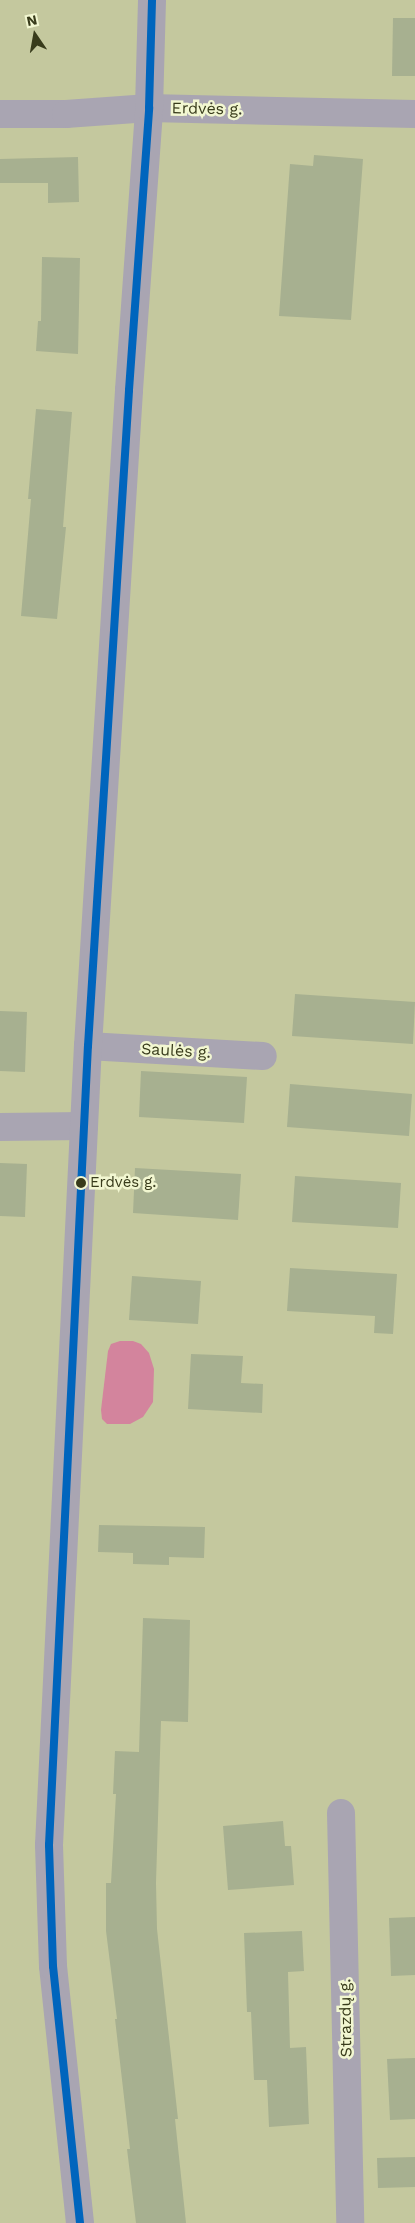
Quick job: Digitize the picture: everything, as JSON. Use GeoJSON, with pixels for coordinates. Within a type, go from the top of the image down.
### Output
{"type":"FeatureCollection","features":[{"type":"Feature","properties":{"kind":"street"},"geometry":{"type":"LineString","coordinates":[[80,2223],[54,1966],[49,1845],[88,1046],[129,390],[149,108],[152,0]]}},
{"type":"Feature","properties":{"kind":"street","name":"Erdvės g."},"geometry":{"type":"LineString","coordinates":[[0,114],[66,114],[149,108],[415,114]]}},
{"type":"Feature","properties":{"kind":"street","name":"Saulės g."},"geometry":{"type":"LineString","coordinates":[[88,1046],[263,1056]]}},
{"type":"Feature","properties":{"kind":"street"},"geometry":{"type":"LineString","coordinates":[[0,1127],[84,1126]]}},
{"type":"Feature","properties":{"kind":"street","name":"Strazdų g."},"geometry":{"type":"LineString","coordinates":[[341,1813],[350,2223]]}},
{"type":"Feature","properties":{"kind":"shaded area"},"geometry":{"type":"Polygon","coordinates":[[[120,1341],[133,1341],[141,1344],[149,1353],[154,1369],[153,1402],[143,1417],[130,1424],[107,1424],[102,1419],[101,1410],[108,1351],[111,1344],[120,1341]]]}},
{"type":"Feature","properties":{"kind":"building"},"geometry":{"type":"Polygon","coordinates":[[[393,18],[415,18],[415,76],[392,76],[393,18]]]}},
{"type":"Feature","properties":{"kind":"building"},"geometry":{"type":"Polygon","coordinates":[[[314,155],[363,159],[351,320],[279,316],[290,164],[313,166],[314,155]]]}},
{"type":"Feature","properties":{"kind":"building"},"geometry":{"type":"Polygon","coordinates":[[[78,157],[79,202],[48,203],[48,183],[0,183],[0,159],[78,157]]]}},
{"type":"Feature","properties":{"kind":"building"},"geometry":{"type":"Polygon","coordinates":[[[42,257],[80,258],[78,354],[36,351],[38,321],[41,321],[42,257]]]}},
{"type":"Feature","properties":{"kind":"building"},"geometry":{"type":"Polygon","coordinates":[[[36,409],[72,412],[63,527],[66,527],[57,619],[21,616],[31,499],[28,499],[36,409]]]}},
{"type":"Feature","properties":{"kind":"building"},"geometry":{"type":"Polygon","coordinates":[[[295,994],[415,1002],[413,1044],[292,1036],[295,994]]]}},
{"type":"Feature","properties":{"kind":"building"},"geometry":{"type":"Polygon","coordinates":[[[0,1011],[27,1012],[25,1072],[0,1071],[0,1011]]]}},
{"type":"Feature","properties":{"kind":"building"},"geometry":{"type":"Polygon","coordinates":[[[141,1071],[247,1077],[244,1123],[139,1117],[141,1071]]]}},
{"type":"Feature","properties":{"kind":"building"},"geometry":{"type":"Polygon","coordinates":[[[290,1084],[412,1094],[409,1136],[287,1127],[290,1084]]]}},
{"type":"Feature","properties":{"kind":"building"},"geometry":{"type":"Polygon","coordinates":[[[0,1163],[27,1164],[25,1217],[0,1216],[0,1163]]]}},
{"type":"Feature","properties":{"kind":"building"},"geometry":{"type":"Polygon","coordinates":[[[135,1168],[241,1174],[238,1220],[133,1213],[135,1168]]]}},
{"type":"Feature","properties":{"kind":"building"},"geometry":{"type":"Polygon","coordinates":[[[295,1176],[401,1183],[398,1228],[292,1222],[295,1176]]]}},
{"type":"Feature","properties":{"kind":"building"},"geometry":{"type":"Polygon","coordinates":[[[290,1268],[397,1274],[393,1334],[374,1333],[375,1316],[287,1311],[290,1268]]]}},
{"type":"Feature","properties":{"kind":"building"},"geometry":{"type":"Polygon","coordinates":[[[132,1276],[201,1281],[198,1324],[129,1320],[132,1276]]]}},
{"type":"Feature","properties":{"kind":"building"},"geometry":{"type":"Polygon","coordinates":[[[191,1354],[243,1356],[241,1383],[263,1384],[262,1413],[188,1409],[191,1354]]]}},
{"type":"Feature","properties":{"kind":"building"},"geometry":{"type":"Polygon","coordinates":[[[99,1525],[205,1527],[204,1558],[169,1557],[169,1565],[133,1564],[133,1553],[98,1552],[99,1525]]]}},
{"type":"Feature","properties":{"kind":"building"},"geometry":{"type":"Polygon","coordinates":[[[143,1618],[190,1620],[188,1722],[161,1721],[156,1883],[157,1929],[178,2119],[175,2119],[186,2223],[136,2223],[127,2149],[130,2149],[115,2019],[117,2019],[106,1931],[106,1883],[111,1883],[116,1794],[113,1794],[115,1751],[139,1752],[143,1618]]]}},
{"type":"Feature","properties":{"kind":"building"},"geometry":{"type":"Polygon","coordinates":[[[283,1821],[285,1846],[291,1846],[294,1885],[228,1890],[223,1826],[283,1821]]]}},
{"type":"Feature","properties":{"kind":"building"},"geometry":{"type":"Polygon","coordinates":[[[415,1917],[415,1975],[391,1976],[389,1918],[415,1917]]]}},
{"type":"Feature","properties":{"kind":"building"},"geometry":{"type":"Polygon","coordinates":[[[302,1931],[304,1971],[288,1972],[290,2048],[306,2047],[309,2124],[269,2127],[267,2080],[254,2080],[251,2012],[247,2012],[244,1933],[302,1931]]]}},
{"type":"Feature","properties":{"kind":"building"},"geometry":{"type":"Polygon","coordinates":[[[415,2058],[415,2119],[390,2120],[387,2059],[415,2058]]]}},
{"type":"Feature","properties":{"kind":"building"},"geometry":{"type":"Polygon","coordinates":[[[415,2157],[415,2187],[378,2188],[377,2158],[415,2157]]]}},
{"type":"Feature","properties":{"kind":"transit line"},"geometry":{"type":"LineString","coordinates":[[80,2223],[53,1966],[49,1845],[88,1046],[129,390],[149,108],[152,0]]}},
{"type":"Feature","properties":{"kind":"place","name":"Erdvės g."},"geometry":{"type":"Point","coordinates":[81,1183]}}]}
